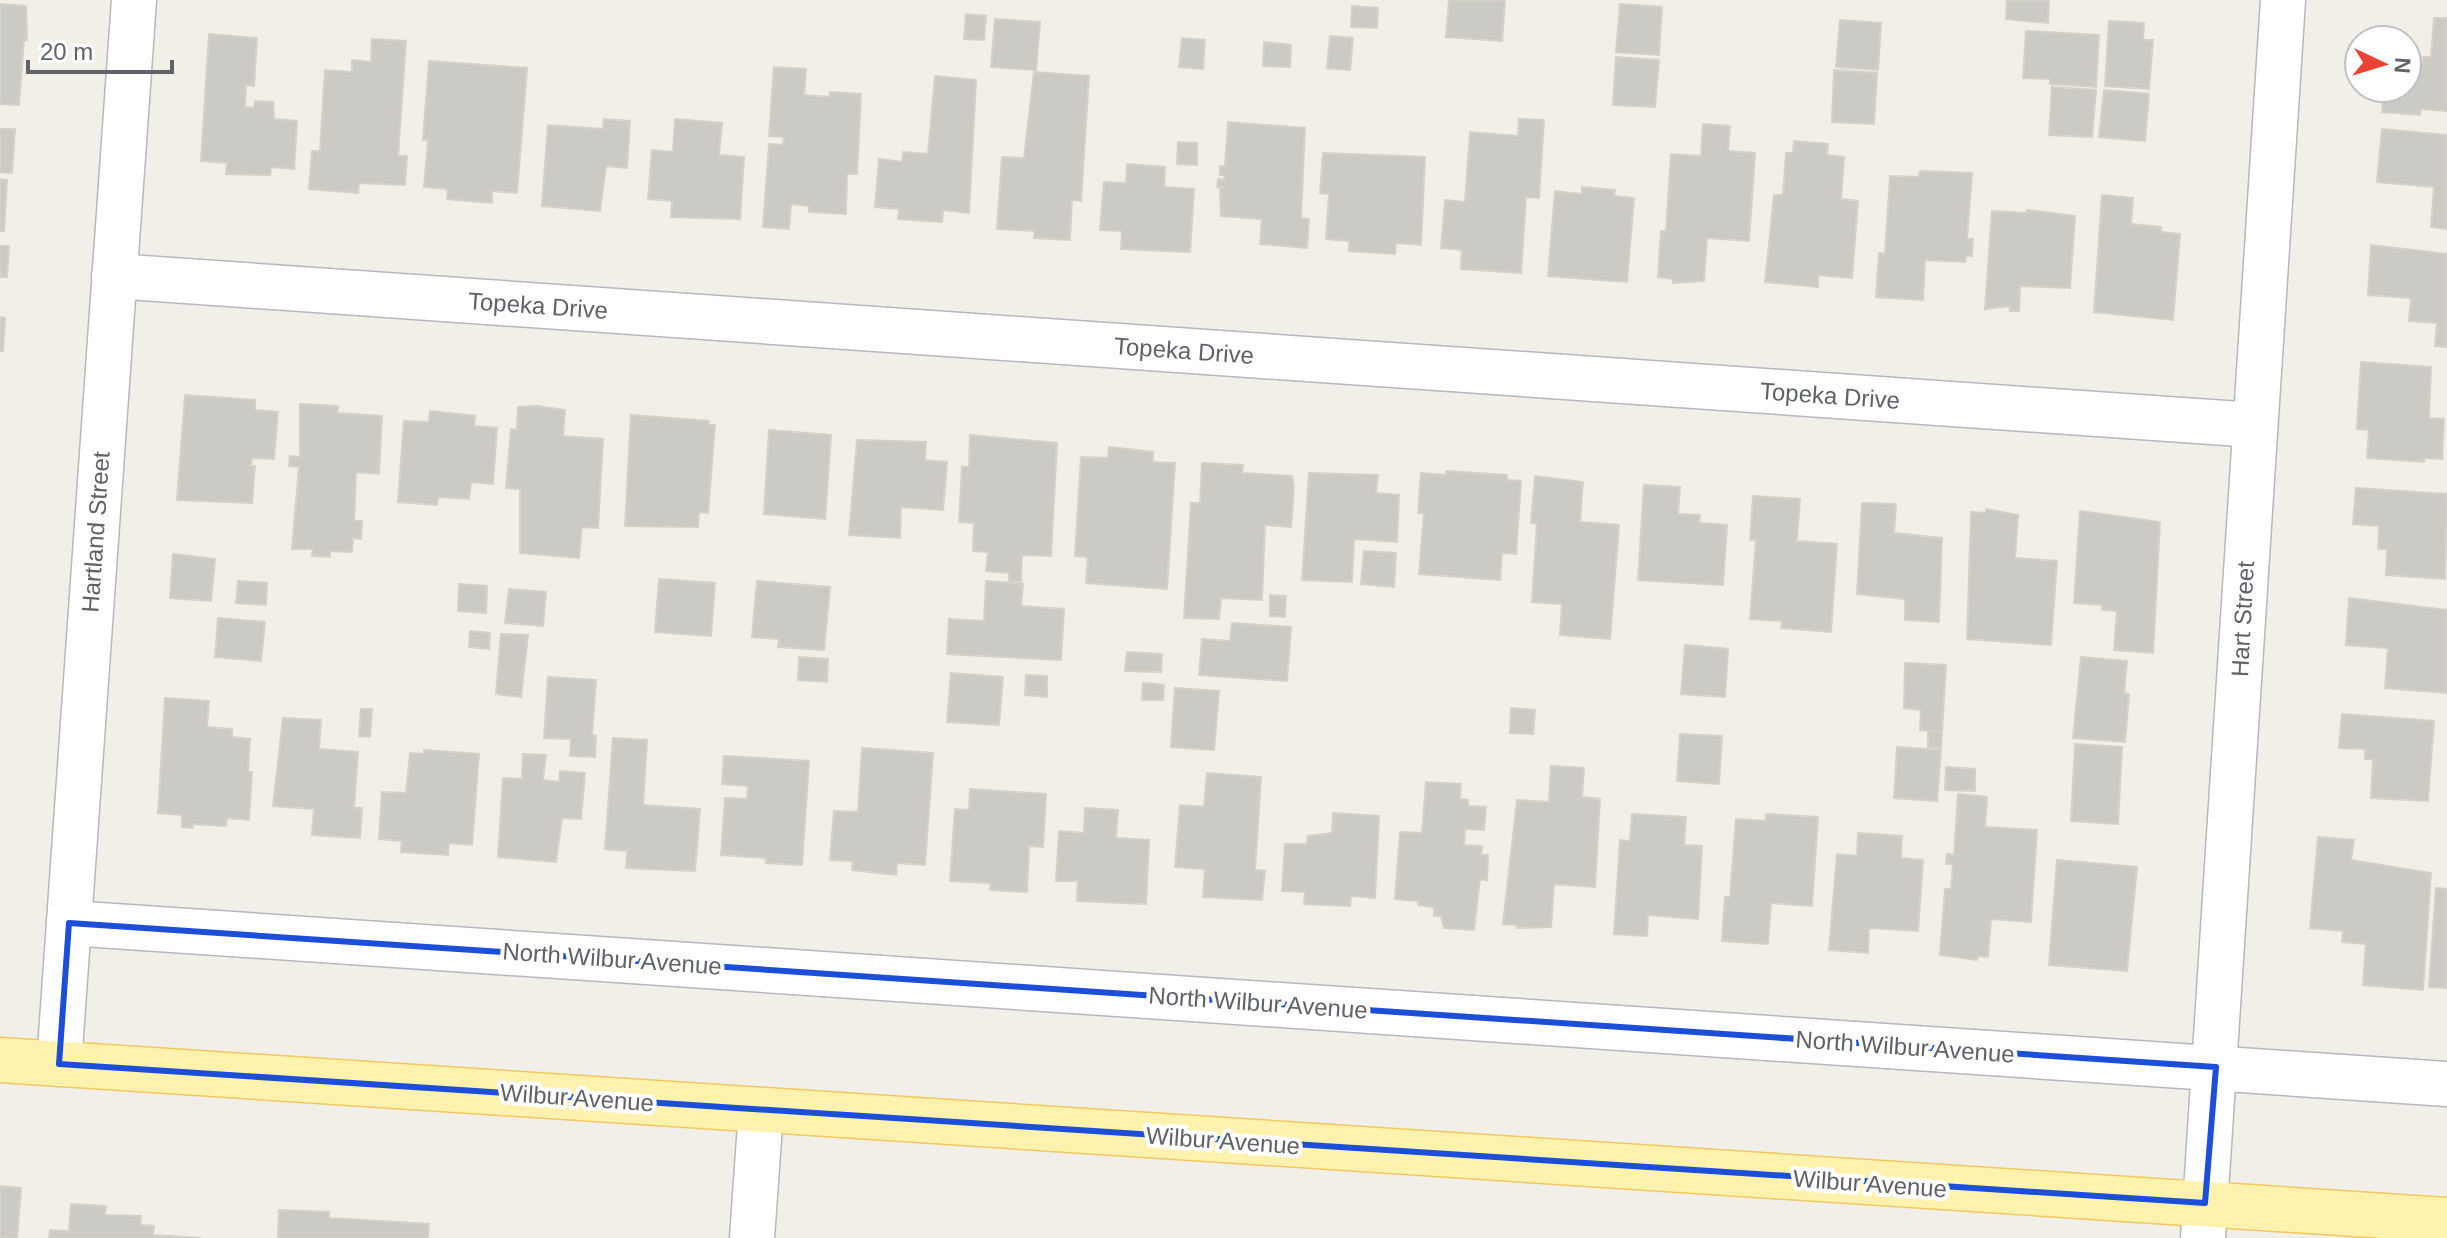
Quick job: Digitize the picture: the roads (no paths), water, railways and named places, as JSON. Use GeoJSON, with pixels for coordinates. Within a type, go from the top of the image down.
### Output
{"type":"FeatureCollection","features":[{"type":"Feature","properties":{"kind":"main road","name":"Wilbur Avenue"},"geometry":{"type":"LineString","coordinates":[[0,1060],[761,1110],[2204,1220],[2447,1220]]}},
{"type":"Feature","properties":{"kind":"street","name":"Hartland Street"},"geometry":{"type":"LineString","coordinates":[[59,1064],[134,0]]}},
{"type":"Feature","properties":{"kind":"street","name":"Hart Street"},"geometry":{"type":"LineString","coordinates":[[2204,1220],[2283,0]]}},
{"type":"Feature","properties":{"kind":"street","name":"Topeka Drive"},"geometry":{"type":"LineString","coordinates":[[114,276],[2254,425]]}},
{"type":"Feature","properties":{"kind":"street","name":"North Wilbur Avenue"},"geometry":{"type":"LineString","coordinates":[[69,923],[2447,1084]]}},
{"type":"Feature","properties":{"kind":"street"},"geometry":{"type":"LineString","coordinates":[[752,1238],[761,1110]]}}]}
